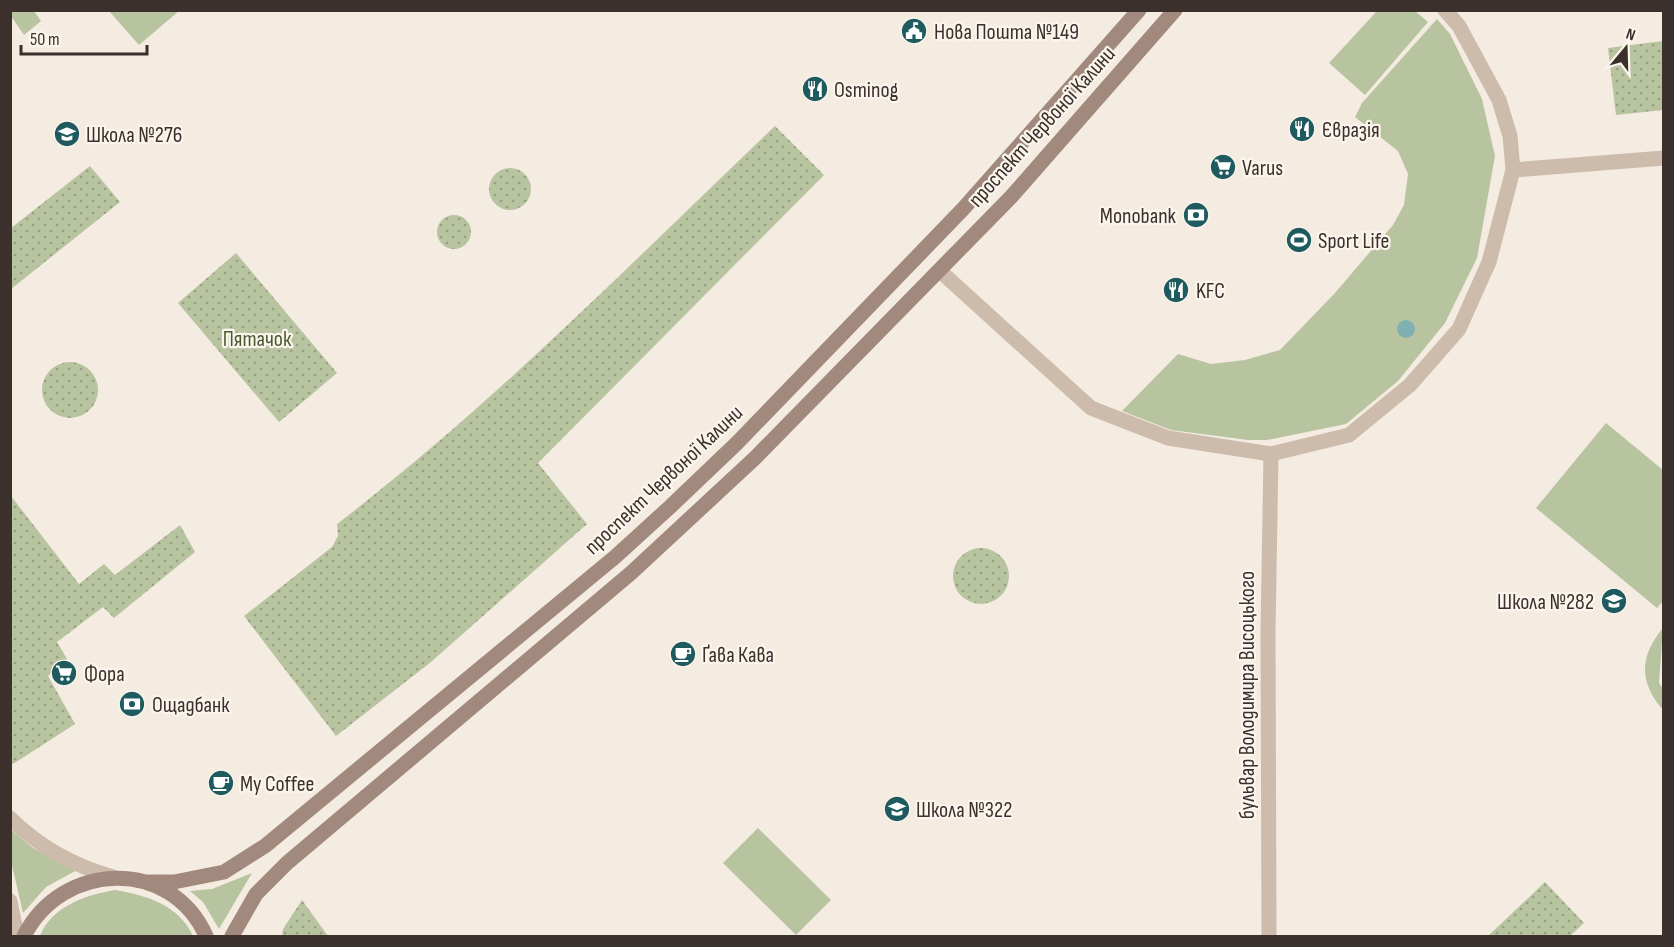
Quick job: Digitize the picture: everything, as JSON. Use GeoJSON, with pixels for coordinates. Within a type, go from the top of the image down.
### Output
{"type":"FeatureCollection","features":[{"type":"Feature","properties":{"kind":"main road","name":"проспект Червоної Калини"},"geometry":{"type":"LineString","coordinates":[[147,882],[174,882],[224,872],[265,846],[615,557],[736,443],[957,217],[1139,10]]}},
{"type":"Feature","properties":{"kind":"main road","name":"проспект Червоної Калини"},"geometry":{"type":"LineString","coordinates":[[232,936],[256,894],[287,863],[631,573],[755,458],[1011,197],[1175,10]]}},
{"type":"Feature","properties":{"kind":"main road"},"geometry":{"type":"LineString","coordinates":[[24,936],[33,919],[55,897],[82,883],[113,877],[147,882],[177,898],[200,923],[206,936]]}},
{"type":"Feature","properties":{"kind":"street"},"geometry":{"type":"LineString","coordinates":[[940,271],[1091,408],[1168,438],[1271,454],[1349,435],[1410,385],[1459,329],[1490,262],[1513,170],[1510,136],[1498,100],[1459,26],[1445,10]]}},
{"type":"Feature","properties":{"kind":"street"},"geometry":{"type":"LineString","coordinates":[[1513,170],[1664,158]]}},
{"type":"Feature","properties":{"kind":"street","name":"бульвар Володимира Висоцького"},"geometry":{"type":"LineString","coordinates":[[1269,936],[1268,656],[1271,454]]}},
{"type":"Feature","properties":{"kind":"street"},"geometry":{"type":"LineString","coordinates":[[10,818],[24,832],[78,867],[113,877]]}},
{"type":"Feature","properties":{"kind":"street"},"geometry":{"type":"LineString","coordinates":[[10,901],[17,936]]}},
{"type":"Feature","properties":{"kind":"green space"},"geometry":{"type":"Polygon","coordinates":[[[10,11],[34,11],[41,21],[24,35],[10,11]]]}},
{"type":"Feature","properties":{"kind":"green space"},"geometry":{"type":"Polygon","coordinates":[[[109,11],[179,11],[139,45],[109,11]]]}},
{"type":"Feature","properties":{"kind":"green space"},"geometry":{"type":"Polygon","coordinates":[[[1377,11],[1415,11],[1428,22],[1365,95],[1329,63],[1377,11]]]}},
{"type":"Feature","properties":{"kind":"green space"},"geometry":{"type":"Polygon","coordinates":[[[1437,19],[1450,34],[1482,99],[1495,156],[1477,258],[1445,323],[1398,381],[1346,424],[1267,440],[1248,440],[1171,430],[1122,411],[1178,354],[1211,364],[1245,360],[1280,350],[1335,293],[1393,225],[1404,205],[1408,174],[1398,151],[1355,117],[1362,103],[1437,19]]]}},
{"type":"Feature","properties":{"kind":"green space"},"geometry":{"type":"Polygon","coordinates":[[[1663,41],[1663,110],[1616,115],[1608,48],[1663,41]]]}},
{"type":"Feature","properties":{"kind":"green space"},"geometry":{"type":"Polygon","coordinates":[[[775,126],[824,175],[538,463],[587,524],[431,662],[336,736],[244,616],[332,547],[338,536],[337,524],[395,478],[507,381],[775,126]]]}},
{"type":"Feature","properties":{"kind":"green space"},"geometry":{"type":"Polygon","coordinates":[[[90,166],[120,202],[11,289],[11,228],[90,166]]]}},
{"type":"Feature","properties":{"kind":"green space"},"geometry":{"type":"Polygon","coordinates":[[[510,168],[525,174],[531,189],[525,204],[510,210],[495,204],[489,189],[495,174],[510,168]]]}},
{"type":"Feature","properties":{"kind":"green space"},"geometry":{"type":"Polygon","coordinates":[[[454,215],[466,220],[471,232],[466,244],[454,249],[442,244],[437,232],[442,220],[454,215]]]}},
{"type":"Feature","properties":{"kind":"green space","name":"Пятачок"},"geometry":{"type":"Polygon","coordinates":[[[236,253],[337,373],[279,422],[178,303],[236,253]]]}},
{"type":"Feature","properties":{"kind":"green space"},"geometry":{"type":"Polygon","coordinates":[[[64,362],[76,362],[86,366],[94,374],[98,390],[94,406],[86,414],[76,418],[64,418],[54,414],[46,406],[42,396],[42,384],[46,374],[54,366],[64,362]]]}},
{"type":"Feature","properties":{"kind":"green space"},"geometry":{"type":"Polygon","coordinates":[[[1606,423],[1663,470],[1664,600],[1657,608],[1536,508],[1606,423]]]}},
{"type":"Feature","properties":{"kind":"green space"},"geometry":{"type":"Polygon","coordinates":[[[11,496],[79,584],[104,564],[115,575],[180,525],[195,552],[114,618],[103,607],[57,642],[67,659],[48,676],[75,724],[13,764],[10,761],[11,496]]]}},
{"type":"Feature","properties":{"kind":"green space"},"geometry":{"type":"Polygon","coordinates":[[[975,548],[987,548],[997,552],[1005,560],[1009,576],[1005,592],[997,600],[987,604],[975,604],[965,600],[957,592],[953,582],[953,570],[957,560],[965,552],[975,548]]]}},
{"type":"Feature","properties":{"kind":"green space"},"geometry":{"type":"Polygon","coordinates":[[[1663,628],[1659,683],[1663,689],[1663,710],[1649,689],[1645,669],[1650,649],[1663,628]]]}},
{"type":"Feature","properties":{"kind":"green space"},"geometry":{"type":"Polygon","coordinates":[[[758,828],[831,900],[796,935],[723,863],[758,828]]]}},
{"type":"Feature","properties":{"kind":"green space"},"geometry":{"type":"Polygon","coordinates":[[[10,829],[33,848],[77,870],[46,887],[23,913],[11,861],[10,829]]]}},
{"type":"Feature","properties":{"kind":"green space"},"geometry":{"type":"Polygon","coordinates":[[[252,873],[219,929],[203,902],[190,891],[212,889],[252,873]]]}},
{"type":"Feature","properties":{"kind":"green space"},"geometry":{"type":"Polygon","coordinates":[[[1545,882],[1584,923],[1570,936],[1488,936],[1545,882]]]}},
{"type":"Feature","properties":{"kind":"green space"},"geometry":{"type":"Polygon","coordinates":[[[115,890],[160,903],[179,916],[193,936],[40,936],[45,926],[61,910],[82,899],[115,890]]]}},
{"type":"Feature","properties":{"kind":"green space"},"geometry":{"type":"Polygon","coordinates":[[[302,900],[328,936],[282,936],[283,929],[302,900]]]}},
{"type":"Feature","properties":{"kind":"water"},"geometry":{"type":"Polygon","coordinates":[[[1402,320],[1410,320],[1415,325],[1413,336],[1402,338],[1397,333],[1397,325],[1402,320]]]}},
{"type":"Feature","properties":{"kind":"place","name":"Нова Пошта №149"},"geometry":{"type":"Point","coordinates":[914,31]}},
{"type":"Feature","properties":{"kind":"place","name":"Osminog"},"geometry":{"type":"Point","coordinates":[815,89]}},
{"type":"Feature","properties":{"kind":"place","name":"Євразія"},"geometry":{"type":"Point","coordinates":[1302,129]}},
{"type":"Feature","properties":{"kind":"place","name":"Школа №276"},"geometry":{"type":"Point","coordinates":[67,134]}},
{"type":"Feature","properties":{"kind":"place","name":"Varus"},"geometry":{"type":"Point","coordinates":[1223,167]}},
{"type":"Feature","properties":{"kind":"place","name":"Monobank"},"geometry":{"type":"Point","coordinates":[1196,215]}},
{"type":"Feature","properties":{"kind":"place","name":"Sport Life"},"geometry":{"type":"Point","coordinates":[1299,240]}},
{"type":"Feature","properties":{"kind":"place","name":"KFC"},"geometry":{"type":"Point","coordinates":[1176,290]}},
{"type":"Feature","properties":{"kind":"place","name":"Школа №282"},"geometry":{"type":"Point","coordinates":[1614,601]}},
{"type":"Feature","properties":{"kind":"place","name":"Ґава Кава"},"geometry":{"type":"Point","coordinates":[683,654]}},
{"type":"Feature","properties":{"kind":"place","name":"Фора"},"geometry":{"type":"Point","coordinates":[64,673]}},
{"type":"Feature","properties":{"kind":"place","name":"Ощадбанк"},"geometry":{"type":"Point","coordinates":[132,704]}},
{"type":"Feature","properties":{"kind":"place","name":"My Coffee"},"geometry":{"type":"Point","coordinates":[221,783]}},
{"type":"Feature","properties":{"kind":"place","name":"Школа №322"},"geometry":{"type":"Point","coordinates":[897,809]}}]}
